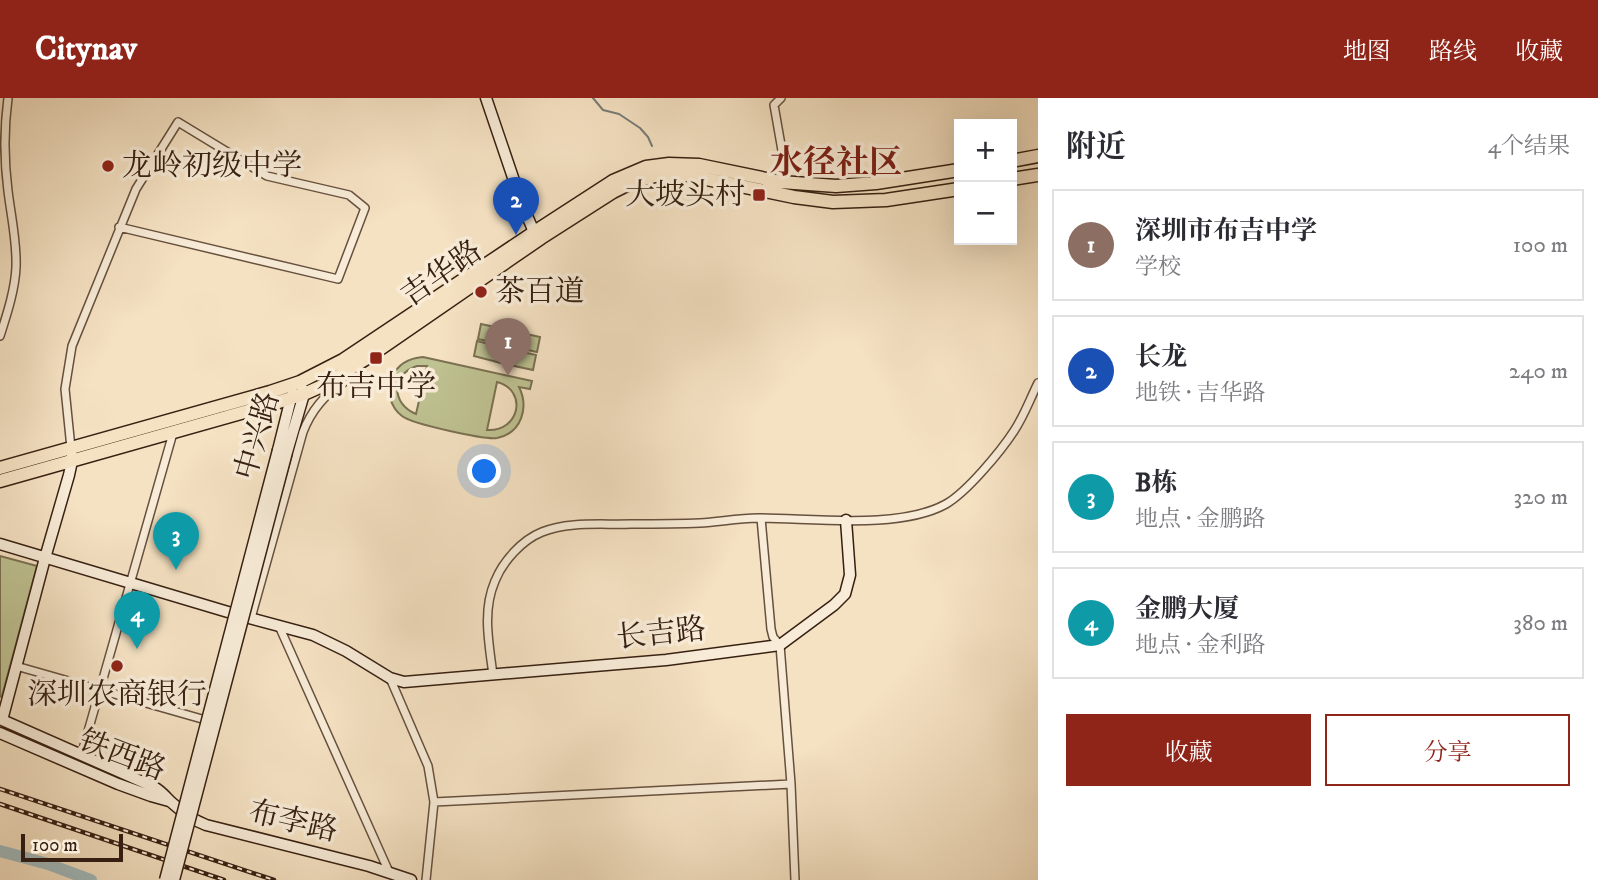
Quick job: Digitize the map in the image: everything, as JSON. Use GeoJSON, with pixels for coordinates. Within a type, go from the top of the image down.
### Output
{"type":"FeatureCollection","features":[{"type":"Feature","properties":{"kind":"main road"},"geometry":{"type":"LineString","coordinates":[[489,98],[538,233]]}},
{"type":"Feature","properties":{"kind":"main road"},"geometry":{"type":"LineString","coordinates":[[1017,160],[1038,156]]}},
{"type":"Feature","properties":{"kind":"main road","name":"吉华路"},"geometry":{"type":"LineString","coordinates":[[0,481],[72,454],[270,392],[302,388],[339,376],[613,181],[646,167],[699,164],[833,202],[886,200],[954,190]]}},
{"type":"Feature","properties":{"kind":"main road","name":"吉华路"},"geometry":{"type":"LineString","coordinates":[[780,188],[876,183],[954,171]]}},
{"type":"Feature","properties":{"kind":"main road"},"geometry":{"type":"LineString","coordinates":[[1017,179],[1038,175]]}},
{"type":"Feature","properties":{"kind":"main road","name":"吉华路"},"geometry":{"type":"LineString","coordinates":[[0,468],[173,432],[291,398],[343,360],[538,233]]}},
{"type":"Feature","properties":{"kind":"main road","name":"中兴路"},"geometry":{"type":"LineString","coordinates":[[165,880],[302,388]]}},
{"type":"Feature","properties":{"kind":"main road","name":"中兴路"},"geometry":{"type":"LineString","coordinates":[[174,880],[283,451],[291,398]]}},
{"type":"Feature","properties":{"kind":"main road"},"geometry":{"type":"LineString","coordinates":[[1,720],[72,454]]}},
{"type":"Feature","properties":{"kind":"main road","name":"长吉路"},"geometry":{"type":"LineString","coordinates":[[390,678],[404,682],[493,675],[666,660],[779,645],[845,594],[850,575],[846,520]]}},
{"type":"Feature","properties":{"kind":"main road"},"geometry":{"type":"LineString","coordinates":[[0,544],[313,635],[346,651],[390,678]]}},
{"type":"Feature","properties":{"kind":"main road","name":"铁西路"},"geometry":{"type":"LineString","coordinates":[[1,720],[141,793],[169,801]]}},
{"type":"Feature","properties":{"kind":"main road","name":"铁西路"},"geometry":{"type":"LineString","coordinates":[[0,733],[64,755],[81,756],[153,787],[169,801]]}},
{"type":"Feature","properties":{"kind":"main road","name":"布李路"},"geometry":{"type":"LineString","coordinates":[[169,801],[198,822],[214,828],[348,860],[411,880]]}},
{"type":"Feature","properties":{"kind":"street"},"geometry":{"type":"LineString","coordinates":[[0,336],[15,282],[16,268],[16,247],[7,187],[8,98]]}},
{"type":"Feature","properties":{"kind":"street"},"geometry":{"type":"LineString","coordinates":[[780,188],[784,162],[774,105],[781,98]]}},
{"type":"Feature","properties":{"kind":"street"},"geometry":{"type":"LineString","coordinates":[[72,454],[65,389],[72,346],[119,227],[136,188],[178,122],[267,176],[349,195],[365,208],[338,279],[119,227]]}},
{"type":"Feature","properties":{"kind":"street"},"geometry":{"type":"LineString","coordinates":[[186,814],[209,721],[303,432],[320,402],[343,383],[339,376]]}},
{"type":"Feature","properties":{"kind":"street"},"geometry":{"type":"LineString","coordinates":[[493,675],[487,608],[495,580],[520,545],[541,532],[564,526],[701,523],[761,518],[846,520],[918,515],[946,504],[984,469],[1015,431],[1038,383]]}},
{"type":"Feature","properties":{"kind":"street"},"geometry":{"type":"LineString","coordinates":[[81,756],[173,432]]}},
{"type":"Feature","properties":{"kind":"street"},"geometry":{"type":"LineString","coordinates":[[761,518],[771,629],[779,645],[791,784],[795,880]]}},
{"type":"Feature","properties":{"kind":"street"},"geometry":{"type":"LineString","coordinates":[[186,814],[244,616]]}},
{"type":"Feature","properties":{"kind":"street"},"geometry":{"type":"LineString","coordinates":[[279,626],[389,872]]}},
{"type":"Feature","properties":{"kind":"street"},"geometry":{"type":"LineString","coordinates":[[16,666],[209,721]]}},
{"type":"Feature","properties":{"kind":"street"},"geometry":{"type":"LineString","coordinates":[[390,678],[428,766],[434,802],[426,880]]}},
{"type":"Feature","properties":{"kind":"street"},"geometry":{"type":"LineString","coordinates":[[434,802],[791,784]]}},
{"type":"Feature","properties":{"kind":"green space"},"geometry":{"type":"Polygon","coordinates":[[[481,324],[509,330],[505,345],[478,339],[481,324]]]}},
{"type":"Feature","properties":{"kind":"green space"},"geometry":{"type":"Polygon","coordinates":[[[513,331],[540,337],[537,352],[509,346],[513,331]]]}},
{"type":"Feature","properties":{"kind":"green space"},"geometry":{"type":"Polygon","coordinates":[[[477,341],[505,348],[501,363],[474,356],[477,341]]]}},
{"type":"Feature","properties":{"kind":"green space"},"geometry":{"type":"Polygon","coordinates":[[[509,349],[536,355],[533,370],[505,364],[509,349]]]}},
{"type":"Feature","properties":{"kind":"green space"},"geometry":{"type":"Polygon","coordinates":[[[418,358],[532,381],[530,389],[519,387],[523,411],[518,425],[506,435],[490,438],[433,427],[402,416],[392,403],[390,382],[401,365],[418,358]],[[417,366],[402,375],[397,389],[402,403],[416,414],[427,366],[417,366]],[[497,382],[487,430],[498,429],[507,424],[516,410],[513,393],[507,386],[497,382]]]}},
{"type":"Feature","properties":{"kind":"green space"},"geometry":{"type":"Polygon","coordinates":[[[0,556],[37,566],[0,697],[0,556]]]}},
{"type":"Feature","properties":{"kind":"waterway"},"geometry":{"type":"LineString","coordinates":[[593,98],[603,110],[619,114],[640,128],[652,146]]}},
{"type":"Feature","properties":{"kind":"waterway"},"geometry":{"type":"LineString","coordinates":[[0,851],[48,864],[91,880]]}},
{"type":"Feature","properties":{"kind":"railway"},"geometry":{"type":"LineString","coordinates":[[0,789],[274,880]]}},
{"type":"Feature","properties":{"kind":"railway"},"geometry":{"type":"LineString","coordinates":[[0,804],[224,880]]}},
{"type":"Feature","properties":{"kind":"place","name":"龙岭初级中学"},"geometry":{"type":"Point","coordinates":[108,166]}},
{"type":"Feature","properties":{"kind":"place","name":"大坡头村"},"geometry":{"type":"Point","coordinates":[759,195]}},
{"type":"Feature","properties":{"kind":"place","name":"长龙"},"geometry":{"type":"Point","coordinates":[516,235]}},
{"type":"Feature","properties":{"kind":"place","name":"茶百道"},"geometry":{"type":"Point","coordinates":[481,292]}},
{"type":"Feature","properties":{"kind":"place","name":"布吉中学"},"geometry":{"type":"Point","coordinates":[376,358]}},
{"type":"Feature","properties":{"kind":"place","name":"深圳市布吉中学"},"geometry":{"type":"Point","coordinates":[508,376]}},
{"type":"Feature","properties":{"kind":"place","name":"B栋"},"geometry":{"type":"Point","coordinates":[176,570]}},
{"type":"Feature","properties":{"kind":"place","name":"金鹏大厦"},"geometry":{"type":"Point","coordinates":[137,649]}},
{"type":"Feature","properties":{"kind":"place","name":"深圳农商银行"},"geometry":{"type":"Point","coordinates":[117,666]}},
{"type":"Feature","properties":{"kind":"district","name":"水径社区"},"geometry":{"type":"Point","coordinates":[836,163]}}]}
